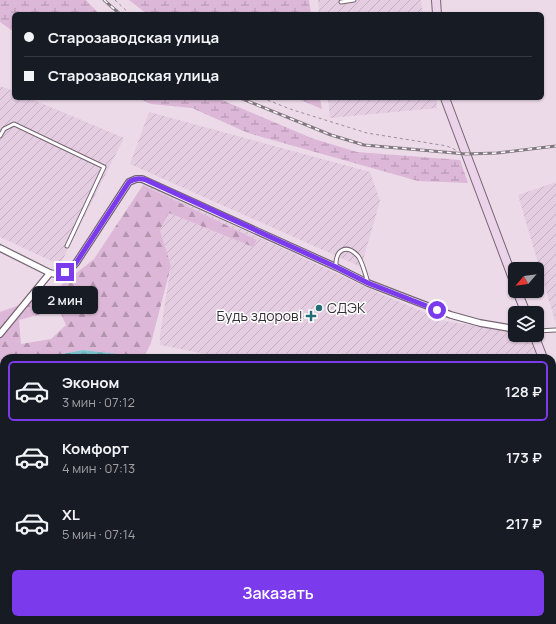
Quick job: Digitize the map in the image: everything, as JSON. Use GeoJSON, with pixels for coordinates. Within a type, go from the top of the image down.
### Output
{"type":"FeatureCollection","features":[{"type":"Feature","properties":{"kind":"main road"},"geometry":{"type":"LineString","coordinates":[[436,0],[437,12]]}},
{"type":"Feature","properties":{"kind":"main road"},"geometry":{"type":"LineString","coordinates":[[446,100],[508,265]]}},
{"type":"Feature","properties":{"kind":"main road"},"geometry":{"type":"LineString","coordinates":[[537,342],[541,354]]}},
{"type":"Feature","properties":{"kind":"street"},"geometry":{"type":"LineString","coordinates":[[0,248],[50,273],[61,274],[73,267],[129,182],[138,178],[146,180],[368,283],[451,315],[480,323],[508,328]]}},
{"type":"Feature","properties":{"kind":"street"},"geometry":{"type":"LineString","coordinates":[[0,334],[50,273]]}},
{"type":"Feature","properties":{"kind":"lane"},"geometry":{"type":"LineString","coordinates":[[341,2],[354,0]]}},
{"type":"Feature","properties":{"kind":"lane"},"geometry":{"type":"LineString","coordinates":[[0,136],[4,129],[14,124],[104,167],[67,246]]}},
{"type":"Feature","properties":{"kind":"lane"},"geometry":{"type":"LineString","coordinates":[[0,128],[4,129]]}},
{"type":"Feature","properties":{"kind":"lane"},"geometry":{"type":"LineString","coordinates":[[336,267],[335,259],[337,254],[346,249],[353,252],[360,258],[368,283]]}},
{"type":"Feature","properties":{"kind":"lane"},"geometry":{"type":"LineString","coordinates":[[544,331],[556,330]]}},
{"type":"Feature","properties":{"kind":"path"},"geometry":{"type":"LineString","coordinates":[[115,0],[128,12]]}},
{"type":"Feature","properties":{"kind":"path"},"geometry":{"type":"LineString","coordinates":[[267,100],[293,110],[367,133],[448,146],[457,151],[466,152]]}},
{"type":"Feature","properties":{"kind":"shaded area"},"geometry":{"type":"Polygon","coordinates":[[[318,0],[421,0],[423,12],[319,12],[318,0]]]}},
{"type":"Feature","properties":{"kind":"shaded area"},"geometry":{"type":"Polygon","coordinates":[[[0,86],[12,90],[12,100],[34,100],[124,138],[60,265],[0,237],[0,86]]]}},
{"type":"Feature","properties":{"kind":"shaded area"},"geometry":{"type":"Polygon","coordinates":[[[328,100],[436,100],[437,108],[330,118],[328,100]]]}},
{"type":"Feature","properties":{"kind":"shaded area"},"geometry":{"type":"Polygon","coordinates":[[[149,112],[370,172],[380,201],[361,267],[130,164],[149,112]]]}},
{"type":"Feature","properties":{"kind":"shaded area"},"geometry":{"type":"Polygon","coordinates":[[[139,182],[381,294],[445,321],[508,331],[508,342],[531,342],[535,354],[205,354],[160,345],[160,335],[171,266],[160,230],[169,213],[253,247],[257,240],[170,199],[139,182]]]}},
{"type":"Feature","properties":{"kind":"shaded area"},"geometry":{"type":"Polygon","coordinates":[[[556,182],[556,324],[544,283],[544,262],[538,262],[518,195],[556,182]]]}},
{"type":"Feature","properties":{"kind":"green space"},"geometry":{"type":"Polygon","coordinates":[[[0,0],[86,0],[97,12],[12,12],[12,31],[0,22],[0,0]]]}},
{"type":"Feature","properties":{"kind":"green space"},"geometry":{"type":"Polygon","coordinates":[[[129,0],[309,0],[311,12],[144,12],[129,0]]]}},
{"type":"Feature","properties":{"kind":"green space"},"geometry":{"type":"Polygon","coordinates":[[[142,100],[222,100],[314,139],[357,152],[460,160],[468,183],[418,181],[248,133],[192,108],[151,104],[142,100]]]}},
{"type":"Feature","properties":{"kind":"green space"},"geometry":{"type":"Polygon","coordinates":[[[301,100],[320,100],[322,109],[301,100]]]}},
{"type":"Feature","properties":{"kind":"green space"},"geometry":{"type":"Polygon","coordinates":[[[143,185],[257,240],[253,247],[169,213],[160,230],[171,266],[151,343],[146,354],[118,354],[83,350],[62,354],[0,354],[0,312],[50,294],[94,259],[143,185]],[[59,309],[19,320],[21,344],[51,339],[66,325],[59,309]]]}},
{"type":"Feature","properties":{"kind":"water"},"geometry":{"type":"Polygon","coordinates":[[[83,350],[118,354],[62,354],[83,350]]]}},
{"type":"Feature","properties":{"kind":"railway"},"geometry":{"type":"LineString","coordinates":[[104,0],[118,12]]}},
{"type":"Feature","properties":{"kind":"railway"},"geometry":{"type":"LineString","coordinates":[[245,100],[331,135],[364,145],[466,154],[497,153],[556,146]]}},
{"type":"Feature","properties":{"kind":"place","name":"СДЭК"},"geometry":{"type":"Point","coordinates":[319,308]}},
{"type":"Feature","properties":{"kind":"place","name":"Будь здоров!"},"geometry":{"type":"Point","coordinates":[311,316]}},
{"type":"Feature","properties":{"kind":"route"},"geometry":{"type":"LineString","coordinates":[[65,272],[76,263],[129,182],[140,178],[295,248],[368,283],[437,310]]}}]}
